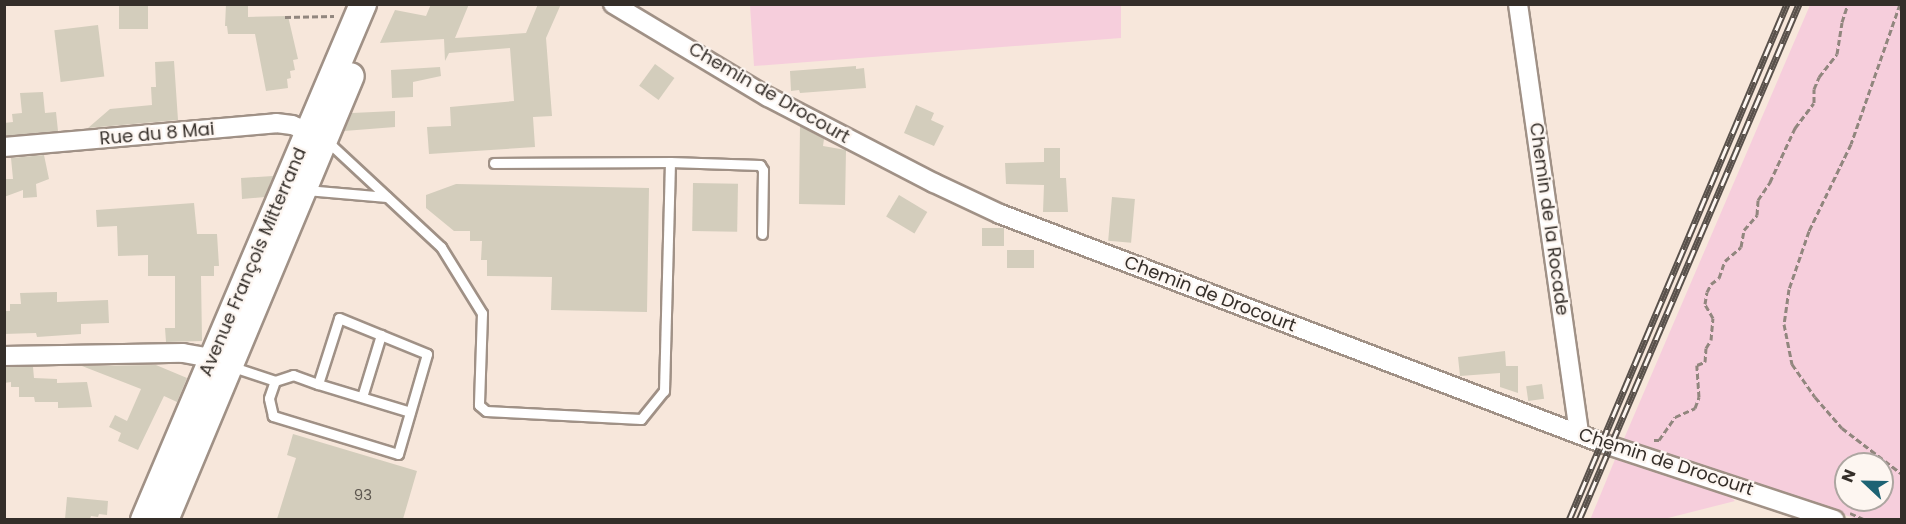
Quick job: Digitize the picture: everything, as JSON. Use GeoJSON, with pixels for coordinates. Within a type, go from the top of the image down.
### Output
{"type":"FeatureCollection","features":[{"type":"Feature","properties":{"kind":"main road","name":"Avenue François Mitterrand"},"geometry":{"type":"LineString","coordinates":[[144,519],[303,190],[316,135],[382,4]]}},
{"type":"Feature","properties":{"kind":"main road","name":"Avenue François Mitterrand"},"geometry":{"type":"LineString","coordinates":[[165,519],[221,362],[316,135],[360,12]]}},
{"type":"Feature","properties":{"kind":"street","name":"Chemin de Drocourt"},"geometry":{"type":"LineString","coordinates":[[614,4],[639,10],[768,97],[934,183],[1000,214],[1579,434],[1835,519]]}},
{"type":"Feature","properties":{"kind":"street","name":"Chemin de la Rocade"},"geometry":{"type":"LineString","coordinates":[[1518,4],[1579,434]]}},
{"type":"Feature","properties":{"kind":"street","name":"Rue du 8 Mai"},"geometry":{"type":"LineString","coordinates":[[4,147],[276,123],[292,125],[316,135]]}},
{"type":"Feature","properties":{"kind":"street"},"geometry":{"type":"LineString","coordinates":[[4,356],[183,353],[221,362]]}},
{"type":"Feature","properties":{"kind":"lane"},"geometry":{"type":"LineString","coordinates":[[316,135],[441,247],[482,313],[479,405],[486,411],[641,419],[664,391],[670,162]]}},
{"type":"Feature","properties":{"kind":"lane"},"geometry":{"type":"LineString","coordinates":[[494,163],[670,162],[760,165],[763,170],[762,234]]}},
{"type":"Feature","properties":{"kind":"lane"},"geometry":{"type":"LineString","coordinates":[[303,190],[387,197]]}},
{"type":"Feature","properties":{"kind":"lane"},"geometry":{"type":"LineString","coordinates":[[275,381],[269,398],[273,416],[398,454],[427,354],[339,318],[318,384]]}},
{"type":"Feature","properties":{"kind":"lane"},"geometry":{"type":"LineString","coordinates":[[362,397],[381,335]]}},
{"type":"Feature","properties":{"kind":"lane"},"geometry":{"type":"LineString","coordinates":[[221,362],[275,381],[293,375],[410,412]]}},
{"type":"Feature","properties":{"kind":"path"},"geometry":{"type":"LineString","coordinates":[[1652,441],[1659,440],[1675,417],[1695,408],[1699,397],[1697,365],[1705,362],[1706,348],[1711,340],[1713,318],[1705,304],[1707,292],[1711,284],[1719,278],[1725,261],[1741,247],[1744,230],[1757,215],[1758,200],[1770,182],[1795,128],[1814,103],[1814,88],[1819,77],[1837,54],[1842,22],[1848,4]]}},
{"type":"Feature","properties":{"kind":"path"},"geometry":{"type":"LineString","coordinates":[[1900,4],[1851,144],[1809,231],[1789,289],[1784,324],[1792,364],[1815,397],[1842,428],[1902,474]]}},
{"type":"Feature","properties":{"kind":"path"},"geometry":{"type":"LineString","coordinates":[[285,17],[334,16],[360,12]]}},
{"type":"Feature","properties":{"kind":"shaded area"},"geometry":{"type":"Polygon","coordinates":[[[750,5],[1121,5],[1121,38],[754,66],[750,5]]]}},
{"type":"Feature","properties":{"kind":"shaded area"},"geometry":{"type":"Polygon","coordinates":[[[1810,5],[1901,5],[1901,519],[1857,519],[1836,512],[1894,512],[1894,452],[1834,452],[1834,511],[1623,441],[1810,5]]]}},
{"type":"Feature","properties":{"kind":"shaded area"},"geometry":{"type":"Polygon","coordinates":[[[1616,457],[1721,490],[1735,501],[1664,519],[1590,520],[1616,457]]]}},
{"type":"Feature","properties":{"kind":"building"},"geometry":{"type":"Polygon","coordinates":[[[119,4],[148,4],[148,29],[119,29],[119,4]]]}},
{"type":"Feature","properties":{"kind":"building"},"geometry":{"type":"Polygon","coordinates":[[[226,4],[248,4],[248,17],[288,16],[298,59],[293,60],[295,70],[290,71],[291,78],[287,79],[288,88],[266,91],[255,34],[228,34],[227,26],[225,26],[226,4]]]}},
{"type":"Feature","properties":{"kind":"building"},"geometry":{"type":"Polygon","coordinates":[[[431,4],[469,4],[455,38],[526,33],[538,4],[561,4],[546,38],[552,116],[533,117],[535,147],[429,154],[427,127],[451,126],[450,107],[514,101],[510,48],[449,53],[445,61],[444,39],[380,43],[395,10],[426,16],[431,4]]]}},
{"type":"Feature","properties":{"kind":"building"},"geometry":{"type":"Polygon","coordinates":[[[98,25],[104,77],[61,82],[54,30],[98,25]]]}},
{"type":"Feature","properties":{"kind":"building"},"geometry":{"type":"Polygon","coordinates":[[[174,61],[178,120],[88,128],[110,109],[152,105],[151,87],[156,87],[155,62],[174,61]]]}},
{"type":"Feature","properties":{"kind":"building"},"geometry":{"type":"Polygon","coordinates":[[[655,64],[674,78],[659,100],[639,86],[655,64]]]}},
{"type":"Feature","properties":{"kind":"building"},"geometry":{"type":"Polygon","coordinates":[[[856,66],[856,69],[864,68],[866,88],[800,93],[799,90],[791,91],[790,71],[856,66]]]}},
{"type":"Feature","properties":{"kind":"building"},"geometry":{"type":"Polygon","coordinates":[[[440,67],[441,76],[413,82],[413,97],[392,98],[391,70],[440,67]]]}},
{"type":"Feature","properties":{"kind":"building"},"geometry":{"type":"Polygon","coordinates":[[[43,92],[45,113],[56,112],[58,131],[4,136],[4,123],[13,122],[12,114],[22,113],[20,93],[43,92]]]}},
{"type":"Feature","properties":{"kind":"building"},"geometry":{"type":"Polygon","coordinates":[[[916,105],[934,113],[931,120],[944,126],[934,146],[904,133],[916,105]]]}},
{"type":"Feature","properties":{"kind":"building"},"geometry":{"type":"Polygon","coordinates":[[[395,111],[395,127],[344,131],[352,113],[395,111]]]}},
{"type":"Feature","properties":{"kind":"building"},"geometry":{"type":"Polygon","coordinates":[[[800,126],[824,139],[823,146],[846,150],[845,205],[799,204],[800,126]]]}},
{"type":"Feature","properties":{"kind":"building"},"geometry":{"type":"Polygon","coordinates":[[[1044,148],[1060,148],[1060,178],[1066,178],[1068,212],[1043,212],[1044,185],[1006,184],[1005,163],[1044,162],[1044,148]]]}},
{"type":"Feature","properties":{"kind":"building"},"geometry":{"type":"Polygon","coordinates":[[[44,155],[49,179],[36,184],[37,197],[23,198],[23,190],[4,197],[4,179],[13,179],[11,158],[44,155]]]}},
{"type":"Feature","properties":{"kind":"building"},"geometry":{"type":"Polygon","coordinates":[[[273,176],[265,197],[242,199],[241,178],[273,176]]]}},
{"type":"Feature","properties":{"kind":"building"},"geometry":{"type":"Polygon","coordinates":[[[693,183],[738,184],[737,232],[692,231],[693,183]]]}},
{"type":"Feature","properties":{"kind":"building"},"geometry":{"type":"Polygon","coordinates":[[[456,184],[649,188],[647,312],[551,310],[552,277],[487,276],[487,260],[481,260],[482,241],[470,241],[470,231],[454,231],[426,208],[426,195],[456,184]]]}},
{"type":"Feature","properties":{"kind":"building"},"geometry":{"type":"Polygon","coordinates":[[[899,195],[927,212],[914,233],[886,216],[899,195]]]}},
{"type":"Feature","properties":{"kind":"building"},"geometry":{"type":"Polygon","coordinates":[[[1112,197],[1135,199],[1131,243],[1108,241],[1112,197]]]}},
{"type":"Feature","properties":{"kind":"building"},"geometry":{"type":"Polygon","coordinates":[[[194,203],[197,234],[217,234],[219,266],[214,266],[214,276],[201,276],[202,341],[166,342],[165,328],[175,328],[175,276],[148,276],[148,255],[118,256],[117,226],[97,227],[96,210],[194,203]]]}},
{"type":"Feature","properties":{"kind":"building"},"geometry":{"type":"Polygon","coordinates":[[[982,228],[1004,228],[1004,246],[982,246],[982,228]]]}},
{"type":"Feature","properties":{"kind":"building"},"geometry":{"type":"Polygon","coordinates":[[[1007,250],[1034,250],[1034,268],[1007,268],[1007,250]]]}},
{"type":"Feature","properties":{"kind":"building"},"geometry":{"type":"Polygon","coordinates":[[[57,292],[57,302],[108,300],[109,323],[81,324],[81,334],[37,337],[36,333],[4,334],[4,311],[10,311],[10,304],[21,304],[20,293],[57,292]]]}},
{"type":"Feature","properties":{"kind":"building"},"geometry":{"type":"Polygon","coordinates":[[[1505,351],[1506,366],[1518,366],[1518,393],[1500,387],[1500,373],[1460,376],[1458,357],[1505,351]]]}},
{"type":"Feature","properties":{"kind":"building"},"geometry":{"type":"Polygon","coordinates":[[[156,365],[187,378],[177,402],[164,396],[138,450],[118,441],[121,433],[109,427],[115,415],[127,421],[141,389],[82,366],[156,365]]]}},
{"type":"Feature","properties":{"kind":"building"},"geometry":{"type":"Polygon","coordinates":[[[4,367],[33,367],[34,378],[57,379],[57,383],[87,382],[92,407],[58,408],[58,402],[35,402],[34,397],[19,397],[19,387],[11,387],[11,382],[4,383],[4,367]]]}},
{"type":"Feature","properties":{"kind":"building"},"geometry":{"type":"Polygon","coordinates":[[[1542,384],[1544,399],[1528,401],[1526,386],[1542,384]]]}},
{"type":"Feature","properties":{"kind":"building"},"geometry":{"type":"Polygon","coordinates":[[[293,434],[417,471],[403,519],[277,519],[296,458],[287,455],[293,434]]]}},
{"type":"Feature","properties":{"kind":"building"},"geometry":{"type":"Polygon","coordinates":[[[67,497],[108,501],[107,515],[99,514],[98,517],[91,516],[90,519],[65,519],[67,497]]]}},
{"type":"Feature","properties":{"kind":"railway"},"geometry":{"type":"LineString","coordinates":[[1569,520],[1787,4]]}},
{"type":"Feature","properties":{"kind":"railway"},"geometry":{"type":"LineString","coordinates":[[1579,520],[1799,4]]}}]}
